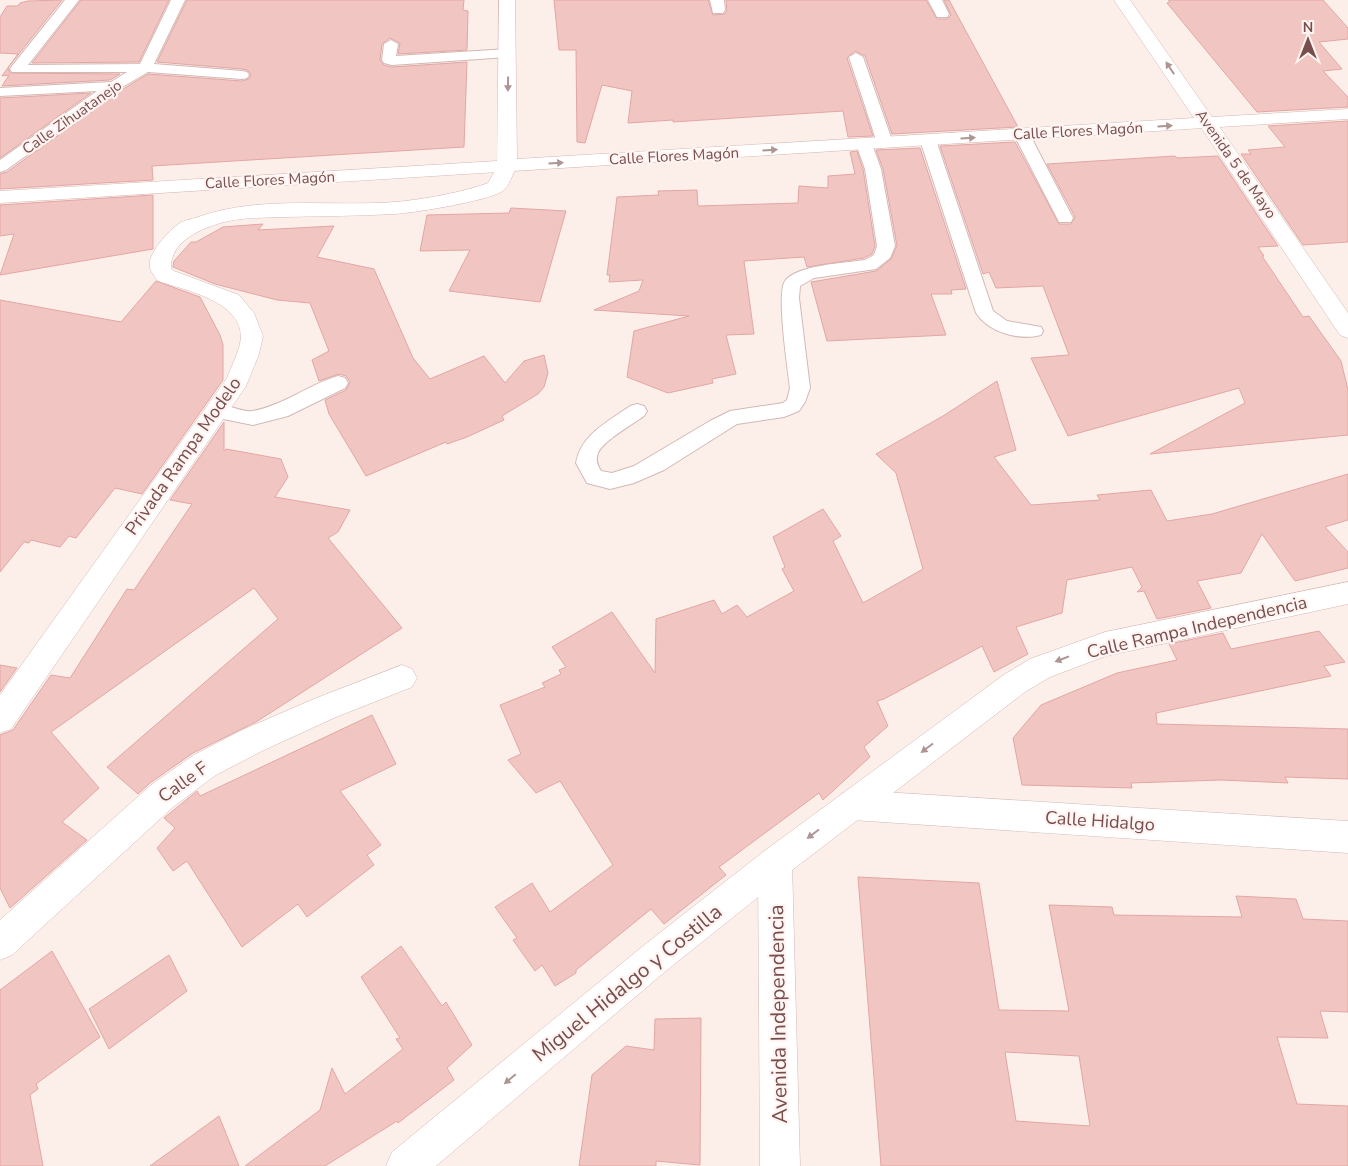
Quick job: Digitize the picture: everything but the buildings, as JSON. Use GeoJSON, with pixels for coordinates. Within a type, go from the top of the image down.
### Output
{"type":"FeatureCollection","features":[{"type":"Feature","properties":{"kind":"street"},"geometry":{"type":"LineString","coordinates":[[507,0],[507,166]]}},
{"type":"Feature","properties":{"kind":"street","name":"Avenida 5 de Mayo"},"geometry":{"type":"LineString","coordinates":[[1122,0],[1348,330]]}},
{"type":"Feature","properties":{"kind":"street","name":"Calle Flores Magón"},"geometry":{"type":"LineString","coordinates":[[0,197],[1348,114]]}},
{"type":"Feature","properties":{"kind":"street","name":"Privada Rampa Modelo"},"geometry":{"type":"LineString","coordinates":[[0,719],[238,380],[248,354],[252,336],[246,318],[231,300],[210,290],[166,276],[160,269],[160,259],[167,247],[187,228],[221,216],[249,212],[396,208],[480,193],[496,187],[507,166]]}},
{"type":"Feature","properties":{"kind":"street","name":"Calle Rampa Independencia"},"geometry":{"type":"LineString","coordinates":[[852,805],[1015,683],[1040,668],[1105,644],[1348,593]]}},
{"type":"Feature","properties":{"kind":"street","name":"Calle F"},"geometry":{"type":"LineString","coordinates":[[0,943],[162,796],[205,765],[251,741],[402,678]]}},
{"type":"Feature","properties":{"kind":"street","name":"Calle Hidalgo"},"geometry":{"type":"LineString","coordinates":[[852,805],[1348,837]]}},
{"type":"Feature","properties":{"kind":"street","name":"Miguel Hidalgo y Costilla"},"geometry":{"type":"LineString","coordinates":[[406,1166],[655,958],[852,805]]}},
{"type":"Feature","properties":{"kind":"street","name":"Avenida Independencia"},"geometry":{"type":"LineString","coordinates":[[776,863],[780,1166]]}},
{"type":"Feature","properties":{"kind":"lane"},"geometry":{"type":"LineString","coordinates":[[72,0],[16,69],[145,68],[242,75]]}},
{"type":"Feature","properties":{"kind":"lane"},"geometry":{"type":"LineString","coordinates":[[145,68],[178,0]]}},
{"type":"Feature","properties":{"kind":"lane"},"geometry":{"type":"LineString","coordinates":[[935,0],[942,14]]}},
{"type":"Feature","properties":{"kind":"lane"},"geometry":{"type":"LineString","coordinates":[[392,44],[389,60],[392,61],[508,53]]}},
{"type":"Feature","properties":{"kind":"lane"},"geometry":{"type":"LineString","coordinates":[[856,57],[885,143]]}},
{"type":"Feature","properties":{"kind":"lane","name":"Calle Zihuatanejo"},"geometry":{"type":"LineString","coordinates":[[0,167],[114,86],[145,68]]}},
{"type":"Feature","properties":{"kind":"lane"},"geometry":{"type":"LineString","coordinates":[[0,92],[114,86]]}},
{"type":"Feature","properties":{"kind":"lane"},"geometry":{"type":"LineString","coordinates":[[1022,134],[1066,218]]}},
{"type":"Feature","properties":{"kind":"lane"},"geometry":{"type":"LineString","coordinates":[[928,140],[985,312],[991,321],[1003,328],[1034,331]]}},
{"type":"Feature","properties":{"kind":"lane"},"geometry":{"type":"LineString","coordinates":[[637,411],[597,440],[588,451],[586,463],[594,477],[610,482],[633,477],[731,418],[751,413],[790,408],[797,400],[800,388],[790,298],[792,283],[810,273],[870,265],[881,258],[886,246],[873,169],[864,144]]}},
{"type":"Feature","properties":{"kind":"lane"},"geometry":{"type":"LineString","coordinates":[[215,411],[248,417],[281,411],[338,383]]}}]}
